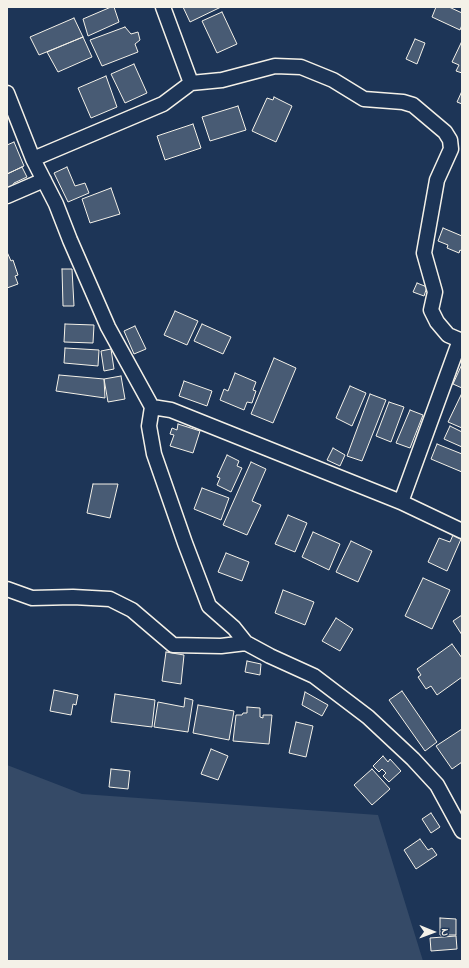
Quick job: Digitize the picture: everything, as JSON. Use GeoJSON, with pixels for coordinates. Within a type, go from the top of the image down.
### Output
{"type":"FeatureCollection","features":[{"type":"Feature","properties":{"kind":"street"},"geometry":{"type":"LineString","coordinates":[[163,7],[191,82]]}},
{"type":"Feature","properties":{"kind":"street"},"geometry":{"type":"LineString","coordinates":[[33,159],[163,104],[191,82],[222,80],[275,66],[301,67],[328,78],[364,99],[403,102],[413,105],[456,142],[451,149],[437,180],[424,252],[435,292],[431,310],[437,322],[448,335],[461,341],[401,502]]}},
{"type":"Feature","properties":{"kind":"street"},"geometry":{"type":"LineString","coordinates":[[7,93],[33,159],[56,204],[108,327],[152,407],[149,426],[154,454],[210,606],[234,628],[246,643],[270,656],[314,676],[368,717],[413,759],[437,785],[462,831]]}},
{"type":"Feature","properties":{"kind":"street"},"geometry":{"type":"LineString","coordinates":[[7,196],[44,180]]}},
{"type":"Feature","properties":{"kind":"street"},"geometry":{"type":"LineString","coordinates":[[152,407],[171,410],[401,502],[462,531]]}},
{"type":"Feature","properties":{"kind":"street"},"geometry":{"type":"LineString","coordinates":[[7,589],[32,598],[73,597],[110,599],[132,610],[173,645],[221,646],[246,643]]}},
{"type":"Feature","properties":{"kind":"shaded area"},"geometry":{"type":"Polygon","coordinates":[[[7,765],[82,794],[378,815],[423,961],[7,961],[7,765]]]}},
{"type":"Feature","properties":{"kind":"building"},"geometry":{"type":"Polygon","coordinates":[[[114,7],[119,22],[88,36],[83,19],[114,7]]]}},
{"type":"Feature","properties":{"kind":"building"},"geometry":{"type":"Polygon","coordinates":[[[183,7],[221,7],[190,22],[183,7]]]}},
{"type":"Feature","properties":{"kind":"building"},"geometry":{"type":"Polygon","coordinates":[[[436,7],[449,7],[462,13],[462,25],[460,30],[432,17],[436,7]]]}},
{"type":"Feature","properties":{"kind":"building"},"geometry":{"type":"Polygon","coordinates":[[[222,12],[237,44],[217,53],[202,21],[222,12]]]}},
{"type":"Feature","properties":{"kind":"building"},"geometry":{"type":"Polygon","coordinates":[[[74,18],[83,37],[39,55],[30,37],[74,18]]]}},
{"type":"Feature","properties":{"kind":"building"},"geometry":{"type":"Polygon","coordinates":[[[125,27],[131,34],[138,32],[140,40],[135,44],[138,52],[102,66],[90,40],[125,27]]]}},
{"type":"Feature","properties":{"kind":"building"},"geometry":{"type":"Polygon","coordinates":[[[83,37],[92,57],[58,72],[47,52],[83,37]]]}},
{"type":"Feature","properties":{"kind":"building"},"geometry":{"type":"Polygon","coordinates":[[[415,39],[425,43],[417,64],[406,59],[415,39]]]}},
{"type":"Feature","properties":{"kind":"building"},"geometry":{"type":"Polygon","coordinates":[[[462,41],[462,73],[456,71],[459,65],[452,62],[462,41]]]}},
{"type":"Feature","properties":{"kind":"building"},"geometry":{"type":"Polygon","coordinates":[[[134,64],[147,93],[125,103],[111,74],[134,64]]]}},
{"type":"Feature","properties":{"kind":"building"},"geometry":{"type":"Polygon","coordinates":[[[106,76],[117,107],[91,118],[78,88],[106,76]]]}},
{"type":"Feature","properties":{"kind":"building"},"geometry":{"type":"Polygon","coordinates":[[[462,91],[462,104],[457,102],[462,91]]]}},
{"type":"Feature","properties":{"kind":"building"},"geometry":{"type":"Polygon","coordinates":[[[274,97],[292,106],[276,142],[252,131],[267,98],[273,100],[274,97]]]}},
{"type":"Feature","properties":{"kind":"building"},"geometry":{"type":"Polygon","coordinates":[[[238,106],[246,130],[210,141],[202,117],[238,106]]]}},
{"type":"Feature","properties":{"kind":"building"},"geometry":{"type":"Polygon","coordinates":[[[193,124],[201,148],[165,160],[157,136],[193,124]]]}},
{"type":"Feature","properties":{"kind":"building"},"geometry":{"type":"Polygon","coordinates":[[[14,142],[24,166],[7,174],[7,145],[14,142]]]}},
{"type":"Feature","properties":{"kind":"building"},"geometry":{"type":"Polygon","coordinates":[[[22,167],[27,177],[14,183],[12,187],[7,190],[7,174],[22,167]]]}},
{"type":"Feature","properties":{"kind":"building"},"geometry":{"type":"Polygon","coordinates":[[[67,167],[75,186],[85,183],[89,193],[68,202],[54,173],[67,167]]]}},
{"type":"Feature","properties":{"kind":"building"},"geometry":{"type":"Polygon","coordinates":[[[111,188],[120,214],[90,223],[82,199],[111,188]]]}},
{"type":"Feature","properties":{"kind":"building"},"geometry":{"type":"Polygon","coordinates":[[[443,228],[462,236],[462,251],[460,250],[459,253],[447,248],[448,245],[438,241],[443,228]]]}},
{"type":"Feature","properties":{"kind":"building"},"geometry":{"type":"Polygon","coordinates":[[[7,252],[11,261],[13,260],[18,275],[15,276],[18,284],[7,288],[7,252]]]}},
{"type":"Feature","properties":{"kind":"building"},"geometry":{"type":"Polygon","coordinates":[[[62,269],[72,269],[74,306],[63,306],[62,269]]]}},
{"type":"Feature","properties":{"kind":"building"},"geometry":{"type":"Polygon","coordinates":[[[417,283],[427,287],[424,296],[413,292],[417,283]]]}},
{"type":"Feature","properties":{"kind":"building"},"geometry":{"type":"Polygon","coordinates":[[[175,311],[198,321],[187,345],[164,335],[175,311]]]}},
{"type":"Feature","properties":{"kind":"building"},"geometry":{"type":"Polygon","coordinates":[[[65,324],[94,325],[93,343],[64,342],[65,324]]]}},
{"type":"Feature","properties":{"kind":"building"},"geometry":{"type":"Polygon","coordinates":[[[202,324],[231,337],[223,354],[194,341],[202,324]]]}},
{"type":"Feature","properties":{"kind":"building"},"geometry":{"type":"Polygon","coordinates":[[[135,326],[146,349],[134,354],[124,331],[135,326]]]}},
{"type":"Feature","properties":{"kind":"building"},"geometry":{"type":"Polygon","coordinates":[[[65,348],[99,350],[98,366],[64,363],[65,348]]]}},
{"type":"Feature","properties":{"kind":"building"},"geometry":{"type":"Polygon","coordinates":[[[111,349],[114,369],[104,371],[101,351],[111,349]]]}},
{"type":"Feature","properties":{"kind":"building"},"geometry":{"type":"Polygon","coordinates":[[[274,358],[296,368],[273,423],[251,414],[274,358]]]}},
{"type":"Feature","properties":{"kind":"building"},"geometry":{"type":"Polygon","coordinates":[[[462,364],[462,388],[453,384],[462,364]]]}},
{"type":"Feature","properties":{"kind":"building"},"geometry":{"type":"Polygon","coordinates":[[[235,373],[256,382],[253,390],[256,391],[252,403],[247,402],[244,410],[220,400],[224,389],[228,391],[235,373]]]}},
{"type":"Feature","properties":{"kind":"building"},"geometry":{"type":"Polygon","coordinates":[[[59,375],[104,379],[105,398],[56,391],[59,375]]]}},
{"type":"Feature","properties":{"kind":"building"},"geometry":{"type":"Polygon","coordinates":[[[121,376],[125,399],[108,402],[104,379],[121,376]]]}},
{"type":"Feature","properties":{"kind":"building"},"geometry":{"type":"Polygon","coordinates":[[[184,381],[212,391],[207,406],[179,396],[184,381]]]}},
{"type":"Feature","properties":{"kind":"building"},"geometry":{"type":"Polygon","coordinates":[[[350,386],[366,393],[352,426],[336,418],[350,386]]]}},
{"type":"Feature","properties":{"kind":"building"},"geometry":{"type":"Polygon","coordinates":[[[462,393],[462,428],[448,422],[462,393]]]}},
{"type":"Feature","properties":{"kind":"building"},"geometry":{"type":"Polygon","coordinates":[[[370,394],[386,400],[362,461],[347,456],[370,394]]]}},
{"type":"Feature","properties":{"kind":"building"},"geometry":{"type":"Polygon","coordinates":[[[389,402],[404,407],[391,442],[376,436],[389,402]]]}},
{"type":"Feature","properties":{"kind":"building"},"geometry":{"type":"Polygon","coordinates":[[[410,410],[423,415],[410,448],[396,443],[410,410]]]}},
{"type":"Feature","properties":{"kind":"building"},"geometry":{"type":"Polygon","coordinates":[[[178,424],[200,431],[193,453],[170,446],[174,435],[170,434],[172,428],[177,430],[178,424]]]}},
{"type":"Feature","properties":{"kind":"building"},"geometry":{"type":"Polygon","coordinates":[[[450,426],[462,432],[462,447],[444,439],[450,426]]]}},
{"type":"Feature","properties":{"kind":"building"},"geometry":{"type":"Polygon","coordinates":[[[437,444],[462,454],[462,472],[431,459],[437,444]]]}},
{"type":"Feature","properties":{"kind":"building"},"geometry":{"type":"Polygon","coordinates":[[[333,448],[345,455],[340,466],[327,460],[333,448]]]}},
{"type":"Feature","properties":{"kind":"building"},"geometry":{"type":"Polygon","coordinates":[[[227,455],[239,461],[237,466],[242,468],[231,492],[217,485],[220,478],[217,477],[227,455]]]}},
{"type":"Feature","properties":{"kind":"building"},"geometry":{"type":"Polygon","coordinates":[[[251,462],[266,469],[252,501],[261,505],[247,535],[223,525],[251,462]]]}},
{"type":"Feature","properties":{"kind":"building"},"geometry":{"type":"Polygon","coordinates":[[[93,484],[118,484],[110,518],[87,513],[93,484]]]}},
{"type":"Feature","properties":{"kind":"building"},"geometry":{"type":"Polygon","coordinates":[[[202,488],[229,498],[221,520],[194,509],[202,488]]]}},
{"type":"Feature","properties":{"kind":"building"},"geometry":{"type":"Polygon","coordinates":[[[288,515],[307,523],[295,552],[275,544],[288,515]]]}},
{"type":"Feature","properties":{"kind":"building"},"geometry":{"type":"Polygon","coordinates":[[[313,532],[340,544],[329,570],[302,557],[313,532]]]}},
{"type":"Feature","properties":{"kind":"building"},"geometry":{"type":"Polygon","coordinates":[[[453,535],[461,539],[447,571],[428,562],[439,538],[450,542],[453,535]]]}},
{"type":"Feature","properties":{"kind":"building"},"geometry":{"type":"Polygon","coordinates":[[[351,541],[372,551],[358,582],[336,572],[351,541]]]}},
{"type":"Feature","properties":{"kind":"building"},"geometry":{"type":"Polygon","coordinates":[[[226,553],[249,562],[242,581],[218,572],[226,553]]]}},
{"type":"Feature","properties":{"kind":"building"},"geometry":{"type":"Polygon","coordinates":[[[423,578],[450,590],[432,629],[405,616],[423,578]]]}},
{"type":"Feature","properties":{"kind":"building"},"geometry":{"type":"Polygon","coordinates":[[[283,590],[314,602],[305,625],[275,613],[283,590]]]}},
{"type":"Feature","properties":{"kind":"building"},"geometry":{"type":"Polygon","coordinates":[[[462,615],[462,635],[453,621],[462,615]]]}},
{"type":"Feature","properties":{"kind":"building"},"geometry":{"type":"Polygon","coordinates":[[[336,618],[353,629],[340,651],[322,641],[336,618]]]}},
{"type":"Feature","properties":{"kind":"building"},"geometry":{"type":"Polygon","coordinates":[[[452,644],[462,658],[462,677],[437,695],[431,686],[426,689],[418,677],[421,675],[417,669],[452,644]]]}},
{"type":"Feature","properties":{"kind":"building"},"geometry":{"type":"Polygon","coordinates":[[[166,652],[184,655],[181,684],[162,681],[166,652]]]}},
{"type":"Feature","properties":{"kind":"building"},"geometry":{"type":"Polygon","coordinates":[[[247,661],[261,664],[260,675],[245,672],[247,661]]]}},
{"type":"Feature","properties":{"kind":"building"},"geometry":{"type":"Polygon","coordinates":[[[54,690],[78,695],[76,705],[73,704],[71,715],[50,711],[54,690]]]}},
{"type":"Feature","properties":{"kind":"building"},"geometry":{"type":"Polygon","coordinates":[[[402,691],[437,742],[425,751],[389,700],[402,691]]]}},
{"type":"Feature","properties":{"kind":"building"},"geometry":{"type":"Polygon","coordinates":[[[305,692],[328,705],[322,716],[302,705],[305,692]]]}},
{"type":"Feature","properties":{"kind":"building"},"geometry":{"type":"Polygon","coordinates":[[[115,694],[155,700],[152,727],[111,722],[115,694]]]}},
{"type":"Feature","properties":{"kind":"building"},"geometry":{"type":"Polygon","coordinates":[[[185,698],[193,700],[188,732],[154,727],[158,702],[184,707],[185,698]]]}},
{"type":"Feature","properties":{"kind":"building"},"geometry":{"type":"Polygon","coordinates":[[[198,705],[234,711],[229,740],[193,733],[198,705]]]}},
{"type":"Feature","properties":{"kind":"building"},"geometry":{"type":"Polygon","coordinates":[[[247,707],[260,708],[260,717],[263,718],[263,715],[272,715],[269,744],[233,741],[236,715],[247,713],[247,707]]]}},
{"type":"Feature","properties":{"kind":"building"},"geometry":{"type":"Polygon","coordinates":[[[296,722],[313,726],[306,757],[289,753],[296,722]]]}},
{"type":"Feature","properties":{"kind":"building"},"geometry":{"type":"Polygon","coordinates":[[[462,729],[462,762],[452,769],[436,746],[462,729]]]}},
{"type":"Feature","properties":{"kind":"building"},"geometry":{"type":"Polygon","coordinates":[[[211,749],[228,756],[218,780],[201,774],[211,749]]]}},
{"type":"Feature","properties":{"kind":"building"},"geometry":{"type":"Polygon","coordinates":[[[383,756],[388,762],[390,759],[401,771],[389,782],[383,776],[386,773],[382,769],[379,772],[373,766],[383,756]]]}},
{"type":"Feature","properties":{"kind":"building"},"geometry":{"type":"Polygon","coordinates":[[[111,769],[130,771],[128,789],[109,787],[111,769]]]}},
{"type":"Feature","properties":{"kind":"building"},"geometry":{"type":"Polygon","coordinates":[[[372,769],[390,789],[372,805],[354,785],[372,769]]]}},
{"type":"Feature","properties":{"kind":"building"},"geometry":{"type":"Polygon","coordinates":[[[431,813],[440,827],[431,833],[422,819],[431,813]]]}},
{"type":"Feature","properties":{"kind":"building"},"geometry":{"type":"Polygon","coordinates":[[[420,839],[428,850],[432,848],[437,855],[416,869],[404,850],[420,839]]]}},
{"type":"Feature","properties":{"kind":"building"},"geometry":{"type":"Polygon","coordinates":[[[440,918],[456,919],[456,935],[440,935],[440,918]]]}},
{"type":"Feature","properties":{"kind":"building"},"geometry":{"type":"Polygon","coordinates":[[[456,936],[457,949],[431,951],[430,938],[456,936]]]}}]}
